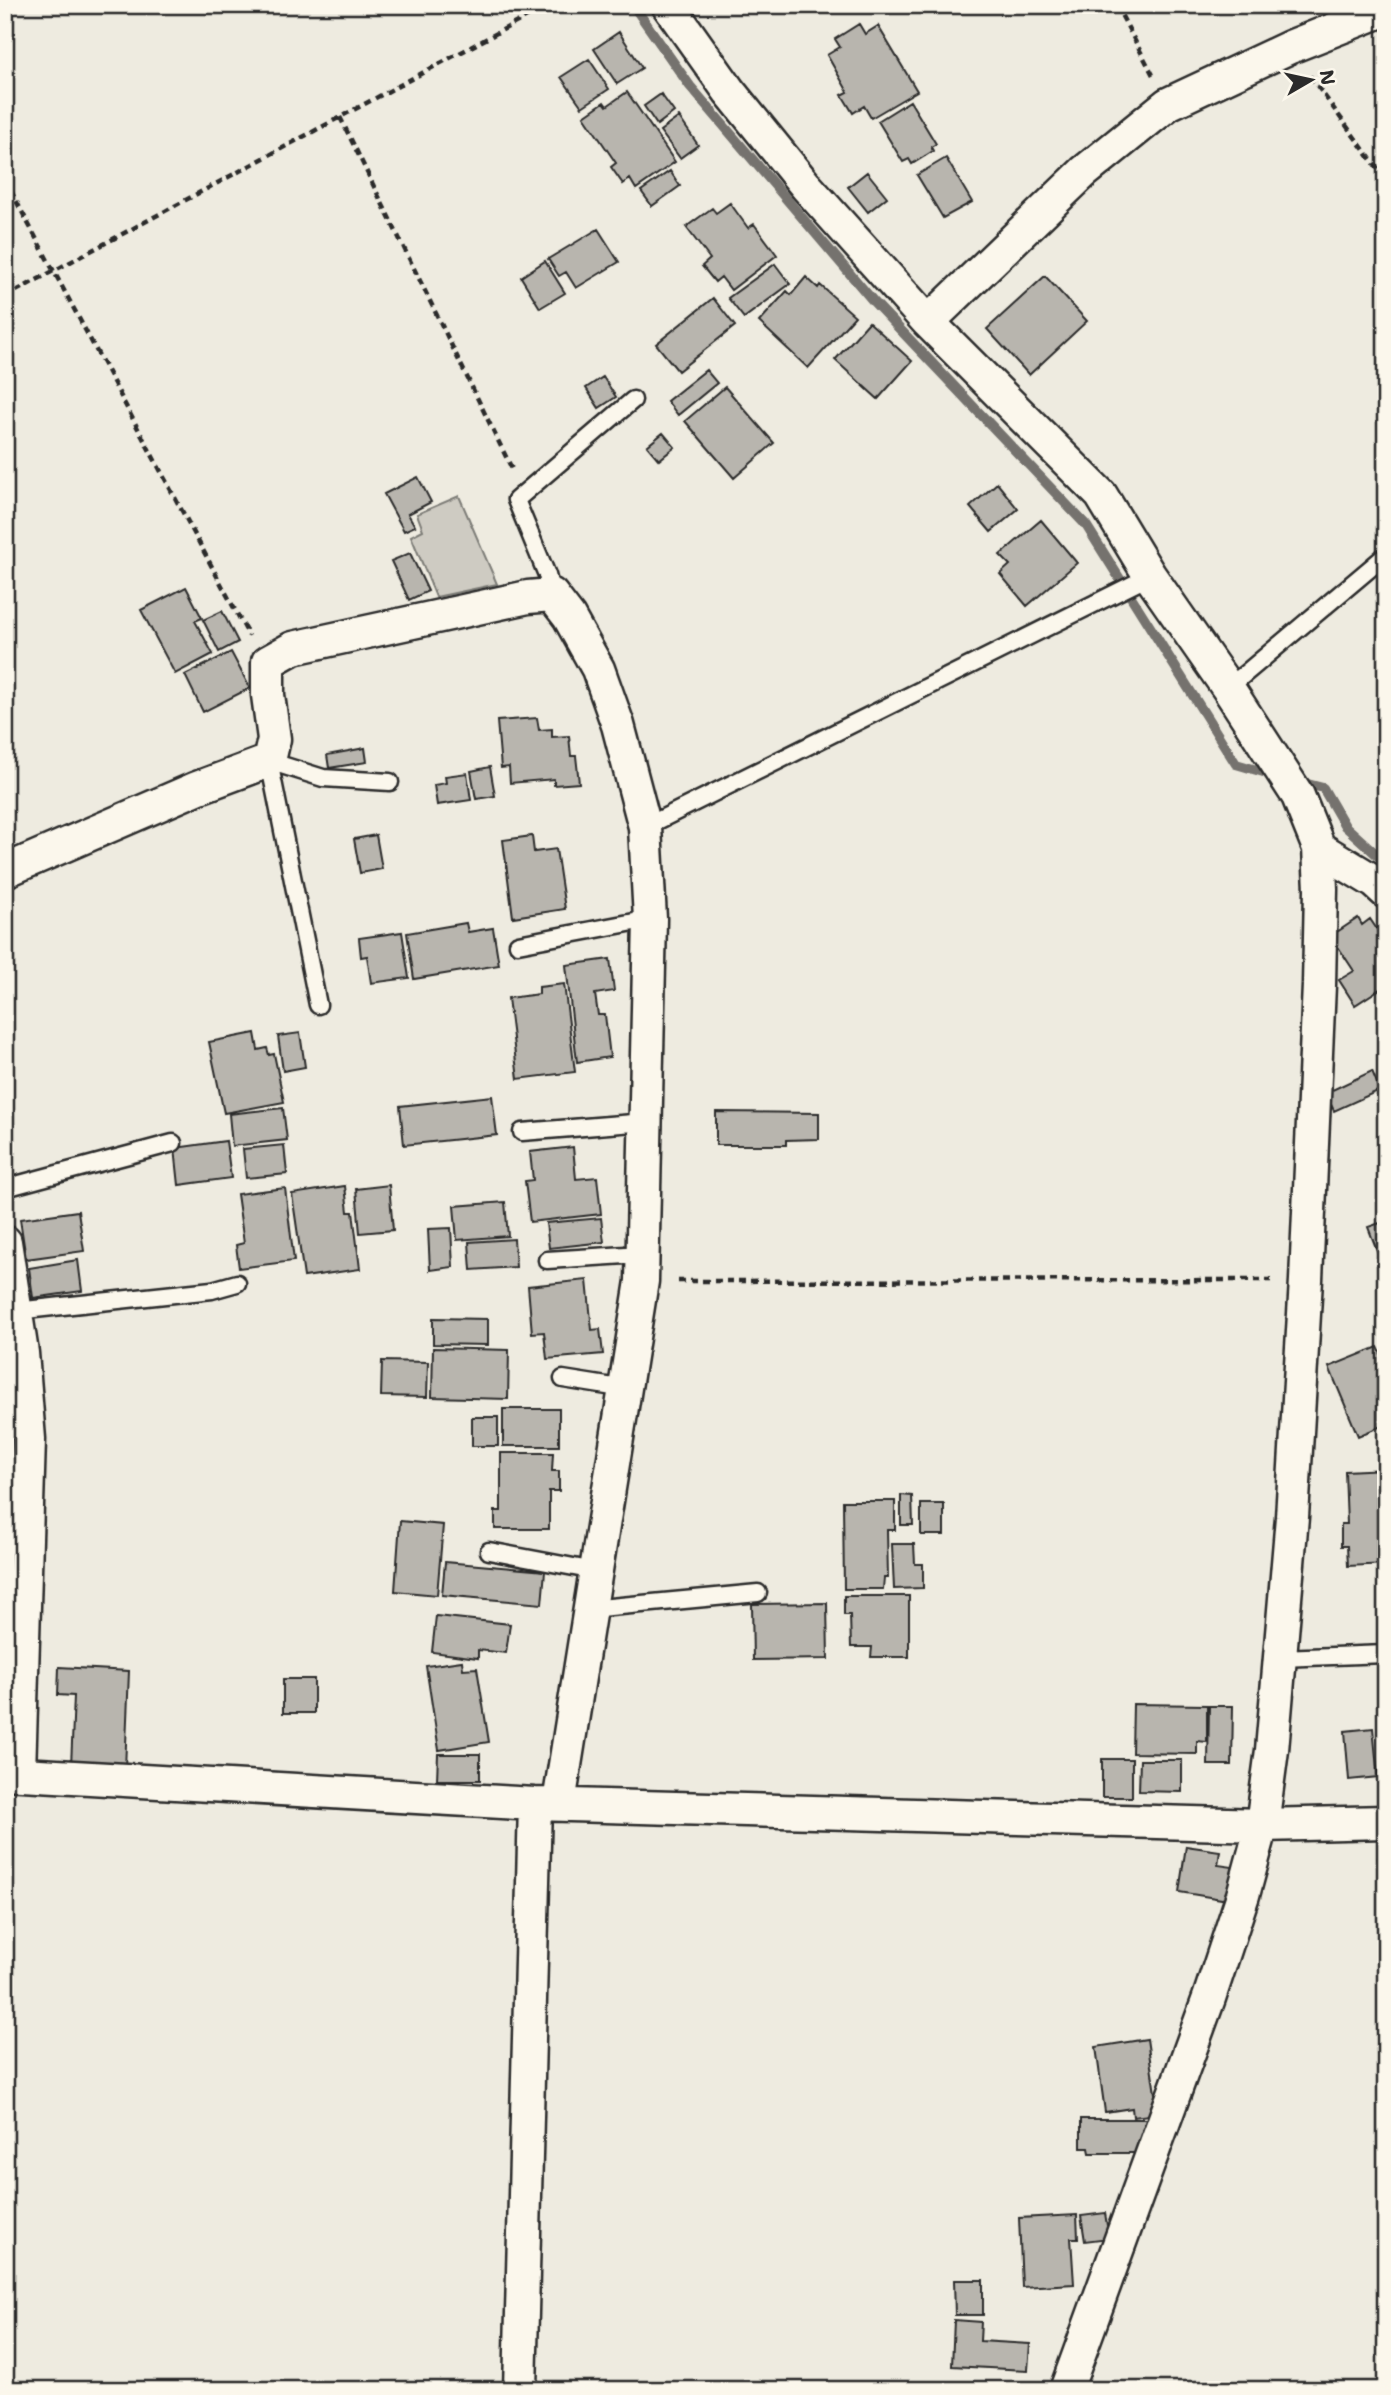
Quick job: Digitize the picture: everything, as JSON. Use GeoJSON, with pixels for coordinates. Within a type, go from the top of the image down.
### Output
{"type":"FeatureCollection","features":[{"type":"Feature","properties":{"kind":"street"},"geometry":{"type":"LineString","coordinates":[[668,5],[729,91],[806,186],[928,322],[1101,495],[1150,576],[1228,688],[1298,796],[1319,848],[1319,985],[1293,1517],[1262,1825],[1243,1895],[1209,1998],[1066,2390]]}},
{"type":"Feature","properties":{"kind":"street"},"geometry":{"type":"LineString","coordinates":[[928,322],[1084,172],[1168,104],[1290,47],[1386,9]]}},
{"type":"Feature","properties":{"kind":"street"},"geometry":{"type":"LineString","coordinates":[[5,872],[197,788],[269,761],[274,739],[268,695],[268,662],[293,648],[528,597],[552,595],[569,617],[598,669],[618,725],[645,827],[650,919],[642,1267],[626,1389],[589,1609],[547,1804],[520,2390]]}},
{"type":"Feature","properties":{"kind":"street"},"geometry":{"type":"LineString","coordinates":[[1319,848],[1386,891]]}},
{"type":"Feature","properties":{"kind":"street"},"geometry":{"type":"LineString","coordinates":[[5,1242],[22,1353],[29,1439],[12,1773],[547,1804],[1262,1825],[1386,1822]]}},
{"type":"Feature","properties":{"kind":"lane"},"geometry":{"type":"LineString","coordinates":[[552,595],[547,575],[516,500],[522,492],[633,400]]}},
{"type":"Feature","properties":{"kind":"lane"},"geometry":{"type":"LineString","coordinates":[[1228,688],[1386,555]]}},
{"type":"Feature","properties":{"kind":"lane"},"geometry":{"type":"LineString","coordinates":[[645,827],[1150,576]]}},
{"type":"Feature","properties":{"kind":"lane"},"geometry":{"type":"LineString","coordinates":[[318,1005],[269,761],[323,778],[390,782]]}},
{"type":"Feature","properties":{"kind":"lane"},"geometry":{"type":"LineString","coordinates":[[518,944],[650,919]]}},
{"type":"Feature","properties":{"kind":"lane"},"geometry":{"type":"LineString","coordinates":[[522,1132],[646,1122]]}},
{"type":"Feature","properties":{"kind":"lane"},"geometry":{"type":"LineString","coordinates":[[5,1188],[173,1143]]}},
{"type":"Feature","properties":{"kind":"lane"},"geometry":{"type":"LineString","coordinates":[[547,1260],[642,1267]]}},
{"type":"Feature","properties":{"kind":"lane"},"geometry":{"type":"LineString","coordinates":[[16,1311],[212,1290],[237,1283]]}},
{"type":"Feature","properties":{"kind":"lane"},"geometry":{"type":"LineString","coordinates":[[563,1379],[626,1389]]}},
{"type":"Feature","properties":{"kind":"lane"},"geometry":{"type":"LineString","coordinates":[[489,1551],[595,1571]]}},
{"type":"Feature","properties":{"kind":"lane"},"geometry":{"type":"LineString","coordinates":[[589,1609],[758,1593]]}},
{"type":"Feature","properties":{"kind":"lane"},"geometry":{"type":"LineString","coordinates":[[1280,1658],[1386,1654]]}},
{"type":"Feature","properties":{"kind":"path"},"geometry":{"type":"LineString","coordinates":[[5,297],[549,5]]}},
{"type":"Feature","properties":{"kind":"path"},"geometry":{"type":"LineString","coordinates":[[1116,5],[1168,104]]}},
{"type":"Feature","properties":{"kind":"path"},"geometry":{"type":"LineString","coordinates":[[1290,47],[1386,180]]}},
{"type":"Feature","properties":{"kind":"path"},"geometry":{"type":"LineString","coordinates":[[340,117],[489,419],[522,492]]}},
{"type":"Feature","properties":{"kind":"path"},"geometry":{"type":"LineString","coordinates":[[5,180],[256,650],[268,662]]}},
{"type":"Feature","properties":{"kind":"path"},"geometry":{"type":"LineString","coordinates":[[642,1267],[1306,1280]]}},
{"type":"Feature","properties":{"kind":"shaded area"},"geometry":{"type":"Polygon","coordinates":[[[459,496],[497,584],[436,597],[411,536],[423,530],[417,514],[459,496]]]}},
{"type":"Feature","properties":{"kind":"building"},"geometry":{"type":"Polygon","coordinates":[[[859,24],[865,34],[878,26],[917,91],[871,118],[864,106],[853,113],[842,95],[848,92],[827,55],[840,47],[835,39],[859,24]]]}},
{"type":"Feature","properties":{"kind":"building"},"geometry":{"type":"Polygon","coordinates":[[[619,32],[642,68],[617,84],[594,49],[619,32]]]}},
{"type":"Feature","properties":{"kind":"building"},"geometry":{"type":"Polygon","coordinates":[[[589,59],[609,89],[582,107],[561,77],[589,59]]]}},
{"type":"Feature","properties":{"kind":"building"},"geometry":{"type":"Polygon","coordinates":[[[627,92],[675,162],[636,189],[630,179],[623,184],[611,167],[616,163],[584,116],[604,102],[607,106],[627,92]]]}},
{"type":"Feature","properties":{"kind":"building"},"geometry":{"type":"Polygon","coordinates":[[[661,94],[674,112],[657,125],[644,106],[661,94]]]}},
{"type":"Feature","properties":{"kind":"building"},"geometry":{"type":"Polygon","coordinates":[[[910,101],[936,144],[931,147],[933,151],[912,164],[909,159],[903,162],[878,121],[910,101]]]}},
{"type":"Feature","properties":{"kind":"building"},"geometry":{"type":"Polygon","coordinates":[[[679,117],[698,145],[680,158],[660,131],[679,117]]]}},
{"type":"Feature","properties":{"kind":"building"},"geometry":{"type":"Polygon","coordinates":[[[946,158],[972,202],[943,218],[917,175],[946,158]]]}},
{"type":"Feature","properties":{"kind":"building"},"geometry":{"type":"Polygon","coordinates":[[[670,171],[680,186],[652,206],[641,191],[670,171]]]}},
{"type":"Feature","properties":{"kind":"building"},"geometry":{"type":"Polygon","coordinates":[[[867,172],[887,197],[868,212],[848,187],[867,172]]]}},
{"type":"Feature","properties":{"kind":"building"},"geometry":{"type":"Polygon","coordinates":[[[730,203],[748,228],[754,224],[777,255],[731,290],[721,277],[715,282],[702,266],[710,259],[686,227],[712,208],[716,213],[730,203]]]}},
{"type":"Feature","properties":{"kind":"building"},"geometry":{"type":"Polygon","coordinates":[[[598,229],[619,262],[576,288],[566,272],[559,276],[548,259],[598,229]]]}},
{"type":"Feature","properties":{"kind":"building"},"geometry":{"type":"Polygon","coordinates":[[[545,261],[565,293],[540,308],[521,277],[545,261]]]}},
{"type":"Feature","properties":{"kind":"building"},"geometry":{"type":"Polygon","coordinates":[[[775,264],[790,284],[744,318],[728,298],[775,264]]]}},
{"type":"Feature","properties":{"kind":"building"},"geometry":{"type":"Polygon","coordinates":[[[1045,276],[1087,321],[1029,375],[987,329],[1045,276]]]}},
{"type":"Feature","properties":{"kind":"building"},"geometry":{"type":"Polygon","coordinates":[[[806,277],[818,288],[820,285],[855,316],[808,368],[759,322],[787,291],[791,295],[806,277]]]}},
{"type":"Feature","properties":{"kind":"building"},"geometry":{"type":"Polygon","coordinates":[[[713,298],[735,326],[678,371],[656,344],[713,298]]]}},
{"type":"Feature","properties":{"kind":"building"},"geometry":{"type":"Polygon","coordinates":[[[869,322],[912,361],[878,399],[835,360],[869,322]]]}},
{"type":"Feature","properties":{"kind":"building"},"geometry":{"type":"Polygon","coordinates":[[[706,370],[717,383],[678,415],[667,401],[706,370]]]}},
{"type":"Feature","properties":{"kind":"building"},"geometry":{"type":"Polygon","coordinates":[[[603,377],[616,397],[599,408],[586,388],[603,377]]]}},
{"type":"Feature","properties":{"kind":"building"},"geometry":{"type":"Polygon","coordinates":[[[725,387],[774,443],[734,478],[685,421],[725,387]]]}},
{"type":"Feature","properties":{"kind":"building"},"geometry":{"type":"Polygon","coordinates":[[[663,433],[675,447],[659,460],[647,446],[663,433]]]}},
{"type":"Feature","properties":{"kind":"building"},"geometry":{"type":"Polygon","coordinates":[[[418,477],[431,502],[408,514],[415,526],[404,531],[384,494],[418,477]]]}},
{"type":"Feature","properties":{"kind":"building"},"geometry":{"type":"Polygon","coordinates":[[[997,483],[1018,509],[991,532],[970,507],[997,483]]]}},
{"type":"Feature","properties":{"kind":"building"},"geometry":{"type":"Polygon","coordinates":[[[1041,520],[1077,563],[1027,606],[1000,574],[1010,565],[1000,555],[1041,520]]]}},
{"type":"Feature","properties":{"kind":"building"},"geometry":{"type":"Polygon","coordinates":[[[410,553],[428,591],[409,600],[391,561],[410,553]]]}},
{"type":"Feature","properties":{"kind":"building"},"geometry":{"type":"Polygon","coordinates":[[[186,587],[202,618],[195,621],[213,654],[175,674],[141,610],[186,587]]]}},
{"type":"Feature","properties":{"kind":"building"},"geometry":{"type":"Polygon","coordinates":[[[222,611],[238,642],[219,652],[203,620],[222,611]]]}},
{"type":"Feature","properties":{"kind":"building"},"geometry":{"type":"Polygon","coordinates":[[[231,652],[250,688],[203,712],[185,675],[231,652]]]}},
{"type":"Feature","properties":{"kind":"building"},"geometry":{"type":"Polygon","coordinates":[[[537,718],[539,730],[552,729],[552,737],[569,736],[571,756],[576,756],[579,783],[554,785],[554,779],[510,783],[509,767],[501,768],[497,721],[537,718]]]}},
{"type":"Feature","properties":{"kind":"building"},"geometry":{"type":"Polygon","coordinates":[[[365,748],[367,762],[329,768],[327,755],[365,748]]]}},
{"type":"Feature","properties":{"kind":"building"},"geometry":{"type":"Polygon","coordinates":[[[490,767],[495,796],[476,799],[471,771],[490,767]]]}},
{"type":"Feature","properties":{"kind":"building"},"geometry":{"type":"Polygon","coordinates":[[[467,773],[471,800],[437,805],[434,785],[446,783],[445,776],[467,773]]]}},
{"type":"Feature","properties":{"kind":"building"},"geometry":{"type":"Polygon","coordinates":[[[376,835],[382,869],[360,873],[354,839],[376,835]]]}},
{"type":"Feature","properties":{"kind":"building"},"geometry":{"type":"Polygon","coordinates":[[[532,836],[534,852],[556,849],[565,909],[513,917],[503,840],[532,836]]]}},
{"type":"Feature","properties":{"kind":"building"},"geometry":{"type":"Polygon","coordinates":[[[1358,918],[1362,925],[1370,919],[1383,938],[1386,936],[1386,985],[1355,1005],[1339,980],[1354,971],[1331,936],[1358,918]]]}},
{"type":"Feature","properties":{"kind":"building"},"geometry":{"type":"Polygon","coordinates":[[[466,923],[468,932],[493,928],[499,965],[414,979],[407,933],[466,923]]]}},
{"type":"Feature","properties":{"kind":"building"},"geometry":{"type":"Polygon","coordinates":[[[402,932],[409,978],[371,983],[367,956],[361,957],[359,938],[402,932]]]}},
{"type":"Feature","properties":{"kind":"building"},"geometry":{"type":"Polygon","coordinates":[[[610,959],[614,991],[595,994],[598,1015],[605,1015],[610,1057],[577,1062],[566,965],[610,959]]]}},
{"type":"Feature","properties":{"kind":"building"},"geometry":{"type":"Polygon","coordinates":[[[564,984],[575,1072],[518,1079],[508,998],[539,994],[539,987],[564,984]]]}},
{"type":"Feature","properties":{"kind":"building"},"geometry":{"type":"Polygon","coordinates":[[[255,1033],[258,1050],[267,1048],[269,1055],[274,1054],[284,1102],[224,1113],[209,1042],[255,1033]]]}},
{"type":"Feature","properties":{"kind":"building"},"geometry":{"type":"Polygon","coordinates":[[[300,1033],[305,1067],[283,1071],[278,1036],[300,1033]]]}},
{"type":"Feature","properties":{"kind":"building"},"geometry":{"type":"Polygon","coordinates":[[[1372,1071],[1380,1090],[1334,1111],[1326,1093],[1372,1071]]]}},
{"type":"Feature","properties":{"kind":"building"},"geometry":{"type":"Polygon","coordinates":[[[492,1096],[497,1135],[404,1145],[400,1106],[492,1096]]]}},
{"type":"Feature","properties":{"kind":"building"},"geometry":{"type":"Polygon","coordinates":[[[283,1108],[287,1140],[232,1146],[229,1114],[283,1108]]]}},
{"type":"Feature","properties":{"kind":"building"},"geometry":{"type":"Polygon","coordinates":[[[716,1112],[819,1113],[819,1139],[786,1140],[786,1145],[716,1145],[716,1112]]]}},
{"type":"Feature","properties":{"kind":"building"},"geometry":{"type":"Polygon","coordinates":[[[226,1141],[231,1178],[179,1185],[175,1148],[226,1141]]]}},
{"type":"Feature","properties":{"kind":"building"},"geometry":{"type":"Polygon","coordinates":[[[284,1145],[287,1174],[246,1178],[243,1149],[284,1145]]]}},
{"type":"Feature","properties":{"kind":"building"},"geometry":{"type":"Polygon","coordinates":[[[573,1147],[576,1179],[597,1177],[601,1214],[530,1222],[525,1181],[533,1180],[530,1152],[573,1147]]]}},
{"type":"Feature","properties":{"kind":"building"},"geometry":{"type":"Polygon","coordinates":[[[389,1185],[393,1230],[360,1233],[356,1189],[389,1185]]]}},
{"type":"Feature","properties":{"kind":"building"},"geometry":{"type":"Polygon","coordinates":[[[345,1186],[348,1212],[353,1212],[360,1269],[304,1277],[292,1194],[345,1186]]]}},
{"type":"Feature","properties":{"kind":"building"},"geometry":{"type":"Polygon","coordinates":[[[285,1188],[294,1261],[239,1268],[236,1245],[244,1243],[237,1194],[285,1188]]]}},
{"type":"Feature","properties":{"kind":"building"},"geometry":{"type":"Polygon","coordinates":[[[505,1202],[508,1236],[457,1240],[454,1206],[505,1202]]]}},
{"type":"Feature","properties":{"kind":"building"},"geometry":{"type":"Polygon","coordinates":[[[78,1211],[84,1251],[26,1259],[20,1219],[78,1211]]]}},
{"type":"Feature","properties":{"kind":"building"},"geometry":{"type":"Polygon","coordinates":[[[601,1218],[604,1242],[549,1248],[546,1223],[601,1218]]]}},
{"type":"Feature","properties":{"kind":"building"},"geometry":{"type":"Polygon","coordinates":[[[1386,1221],[1386,1286],[1379,1268],[1383,1266],[1368,1227],[1386,1221]]]}},
{"type":"Feature","properties":{"kind":"building"},"geometry":{"type":"Polygon","coordinates":[[[451,1228],[453,1267],[430,1270],[428,1229],[451,1228]]]}},
{"type":"Feature","properties":{"kind":"building"},"geometry":{"type":"Polygon","coordinates":[[[514,1239],[516,1267],[471,1270],[469,1242],[514,1239]]]}},
{"type":"Feature","properties":{"kind":"building"},"geometry":{"type":"Polygon","coordinates":[[[78,1260],[82,1291],[33,1298],[29,1268],[78,1260]]]}},
{"type":"Feature","properties":{"kind":"building"},"geometry":{"type":"Polygon","coordinates":[[[587,1280],[592,1330],[600,1329],[603,1354],[547,1359],[544,1332],[532,1333],[528,1286],[587,1280]]]}},
{"type":"Feature","properties":{"kind":"building"},"geometry":{"type":"Polygon","coordinates":[[[433,1318],[488,1319],[488,1345],[433,1344],[433,1318]]]}},
{"type":"Feature","properties":{"kind":"building"},"geometry":{"type":"Polygon","coordinates":[[[1378,1347],[1386,1365],[1386,1424],[1358,1436],[1329,1367],[1378,1347]]]}},
{"type":"Feature","properties":{"kind":"building"},"geometry":{"type":"Polygon","coordinates":[[[433,1348],[509,1350],[508,1399],[432,1397],[433,1348]]]}},
{"type":"Feature","properties":{"kind":"building"},"geometry":{"type":"Polygon","coordinates":[[[382,1361],[428,1362],[427,1397],[381,1396],[382,1361]]]}},
{"type":"Feature","properties":{"kind":"building"},"geometry":{"type":"Polygon","coordinates":[[[503,1409],[559,1409],[559,1446],[503,1446],[503,1409]]]}},
{"type":"Feature","properties":{"kind":"building"},"geometry":{"type":"Polygon","coordinates":[[[472,1417],[498,1417],[498,1446],[472,1446],[472,1417]]]}},
{"type":"Feature","properties":{"kind":"building"},"geometry":{"type":"Polygon","coordinates":[[[501,1453],[553,1453],[552,1471],[559,1471],[559,1491],[549,1491],[549,1529],[495,1529],[495,1511],[501,1511],[501,1453]]]}},
{"type":"Feature","properties":{"kind":"building"},"geometry":{"type":"Polygon","coordinates":[[[1386,1469],[1386,1564],[1348,1566],[1347,1546],[1341,1546],[1341,1524],[1347,1524],[1345,1471],[1386,1469]]]}},
{"type":"Feature","properties":{"kind":"building"},"geometry":{"type":"Polygon","coordinates":[[[901,1495],[912,1496],[913,1525],[901,1525],[901,1495]]]}},
{"type":"Feature","properties":{"kind":"building"},"geometry":{"type":"Polygon","coordinates":[[[843,1501],[895,1501],[895,1530],[887,1530],[888,1578],[884,1578],[883,1589],[844,1589],[843,1501]]]}},
{"type":"Feature","properties":{"kind":"building"},"geometry":{"type":"Polygon","coordinates":[[[921,1504],[944,1504],[944,1535],[921,1535],[921,1504]]]}},
{"type":"Feature","properties":{"kind":"building"},"geometry":{"type":"Polygon","coordinates":[[[400,1521],[443,1525],[437,1595],[395,1591],[400,1521]]]}},
{"type":"Feature","properties":{"kind":"building"},"geometry":{"type":"Polygon","coordinates":[[[892,1544],[914,1544],[915,1564],[923,1564],[923,1588],[894,1589],[892,1544]]]}},
{"type":"Feature","properties":{"kind":"building"},"geometry":{"type":"Polygon","coordinates":[[[445,1562],[545,1571],[542,1604],[442,1595],[445,1562]]]}},
{"type":"Feature","properties":{"kind":"building"},"geometry":{"type":"Polygon","coordinates":[[[844,1596],[909,1596],[909,1657],[871,1657],[872,1647],[851,1647],[850,1615],[844,1615],[844,1596]]]}},
{"type":"Feature","properties":{"kind":"building"},"geometry":{"type":"Polygon","coordinates":[[[827,1603],[828,1659],[753,1660],[752,1604],[827,1603]]]}},
{"type":"Feature","properties":{"kind":"building"},"geometry":{"type":"Polygon","coordinates":[[[436,1616],[510,1624],[506,1653],[478,1650],[478,1658],[432,1652],[436,1616]]]}},
{"type":"Feature","properties":{"kind":"building"},"geometry":{"type":"Polygon","coordinates":[[[462,1661],[463,1669],[477,1668],[489,1742],[439,1750],[426,1666],[462,1661]]]}},
{"type":"Feature","properties":{"kind":"building"},"geometry":{"type":"Polygon","coordinates":[[[59,1667],[129,1671],[125,1769],[71,1766],[74,1696],[58,1695],[59,1667]]]}},
{"type":"Feature","properties":{"kind":"building"},"geometry":{"type":"Polygon","coordinates":[[[283,1679],[314,1679],[314,1713],[283,1713],[283,1679]]]}},
{"type":"Feature","properties":{"kind":"building"},"geometry":{"type":"Polygon","coordinates":[[[1133,1704],[1207,1705],[1207,1742],[1197,1741],[1197,1754],[1132,1753],[1133,1704]]]}},
{"type":"Feature","properties":{"kind":"building"},"geometry":{"type":"Polygon","coordinates":[[[1209,1706],[1233,1706],[1232,1765],[1208,1765],[1209,1706]]]}},
{"type":"Feature","properties":{"kind":"building"},"geometry":{"type":"Polygon","coordinates":[[[1373,1728],[1378,1777],[1349,1780],[1345,1731],[1373,1728]]]}},
{"type":"Feature","properties":{"kind":"building"},"geometry":{"type":"Polygon","coordinates":[[[438,1754],[480,1754],[480,1780],[437,1780],[438,1754]]]}},
{"type":"Feature","properties":{"kind":"building"},"geometry":{"type":"Polygon","coordinates":[[[1102,1759],[1132,1759],[1132,1797],[1102,1797],[1102,1759]]]}},
{"type":"Feature","properties":{"kind":"building"},"geometry":{"type":"Polygon","coordinates":[[[1140,1760],[1182,1760],[1182,1792],[1139,1791],[1140,1760]]]}},
{"type":"Feature","properties":{"kind":"building"},"geometry":{"type":"Polygon","coordinates":[[[1186,1846],[1220,1851],[1218,1865],[1233,1867],[1228,1900],[1179,1892],[1186,1846]]]}},
{"type":"Feature","properties":{"kind":"building"},"geometry":{"type":"Polygon","coordinates":[[[1147,2039],[1158,2114],[1133,2117],[1132,2108],[1105,2112],[1096,2047],[1147,2039]]]}},
{"type":"Feature","properties":{"kind":"building"},"geometry":{"type":"Polygon","coordinates":[[[1081,2119],[1146,2119],[1146,2153],[1090,2153],[1089,2148],[1081,2148],[1081,2119]]]}},
{"type":"Feature","properties":{"kind":"building"},"geometry":{"type":"Polygon","coordinates":[[[1105,2213],[1109,2238],[1085,2241],[1081,2216],[1105,2213]]]}},
{"type":"Feature","properties":{"kind":"building"},"geometry":{"type":"Polygon","coordinates":[[[1077,2215],[1078,2238],[1071,2238],[1074,2284],[1022,2287],[1019,2218],[1077,2215]]]}},
{"type":"Feature","properties":{"kind":"building"},"geometry":{"type":"Polygon","coordinates":[[[954,2280],[983,2280],[983,2315],[955,2315],[954,2280]]]}},
{"type":"Feature","properties":{"kind":"building"},"geometry":{"type":"Polygon","coordinates":[[[954,2320],[981,2322],[980,2341],[1030,2344],[1028,2370],[952,2366],[954,2320]]]}},
{"type":"Feature","properties":{"kind":"waterway"},"geometry":{"type":"LineString","coordinates":[[633,5],[690,86],[874,302],[1086,525],[1236,764],[1277,776]]}},
{"type":"Feature","properties":{"kind":"waterway"},"geometry":{"type":"LineString","coordinates":[[1296,781],[1323,788],[1345,826],[1386,863]]}}]}
